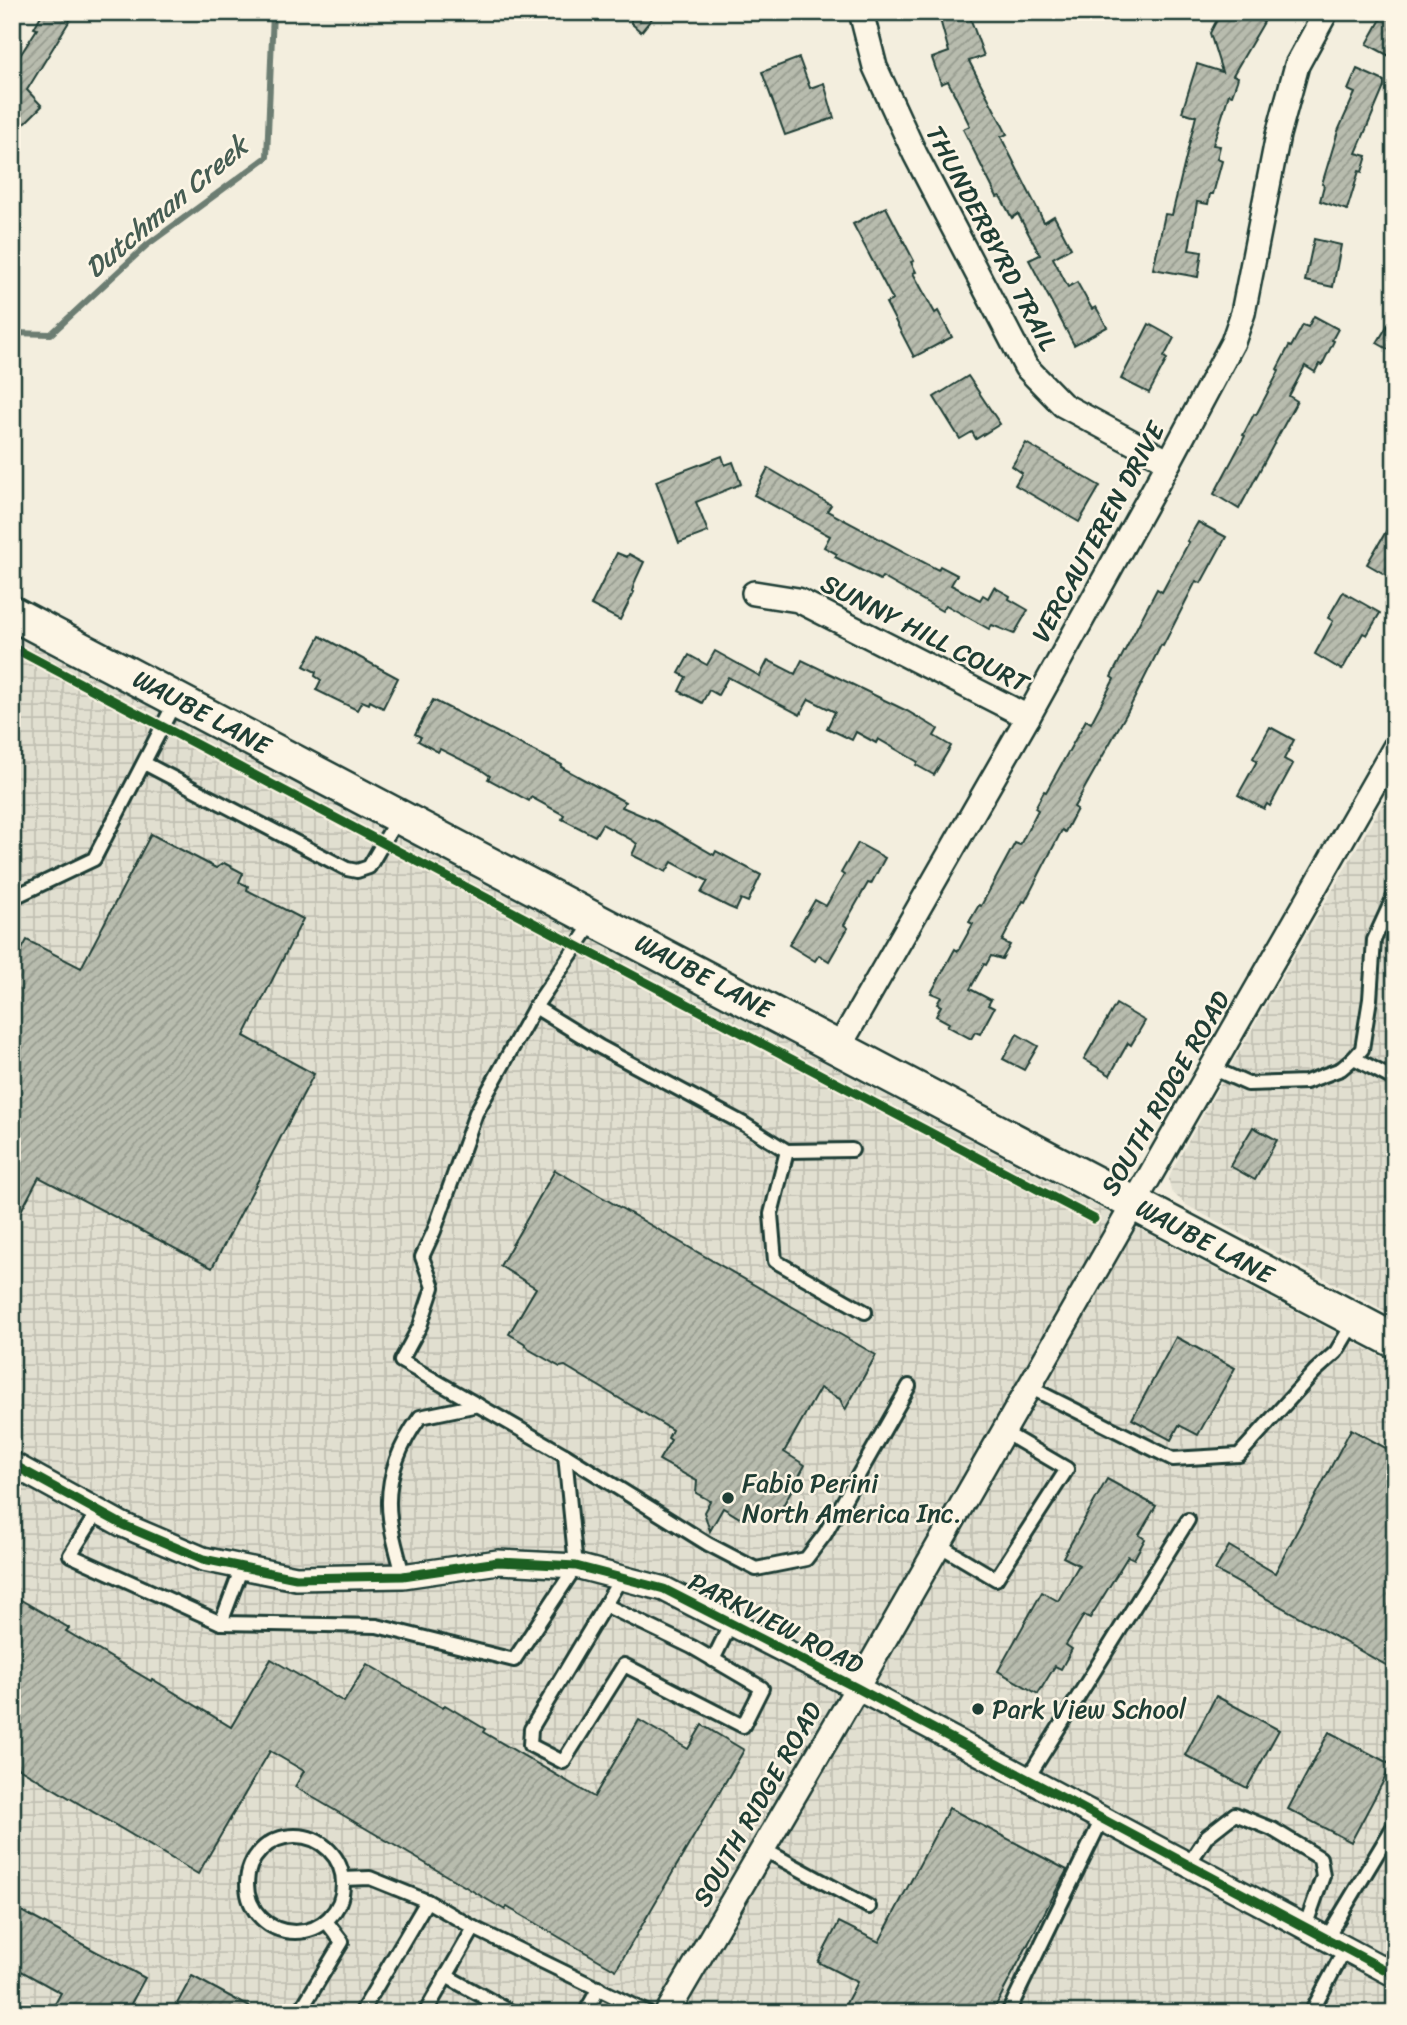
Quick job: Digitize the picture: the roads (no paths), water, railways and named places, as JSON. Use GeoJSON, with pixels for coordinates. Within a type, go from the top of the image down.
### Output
{"type":"FeatureCollection","features":[{"type":"Feature","properties":{"kind":"main road","name":"WAUBE LANE"},"geometry":{"type":"LineString","coordinates":[[12,613],[1395,1341]]}},
{"type":"Feature","properties":{"kind":"street","name":"THUNDERBYRD TRAIL"},"geometry":{"type":"LineString","coordinates":[[861,12],[875,67],[915,154],[1026,367],[1063,405],[1169,462]]}},
{"type":"Feature","properties":{"kind":"street","name":"VERCAUTEREN DRIVE"},"geometry":{"type":"LineString","coordinates":[[839,1047],[1028,717],[1233,342],[1243,313],[1279,135],[1297,65],[1326,12]]}},
{"type":"Feature","properties":{"kind":"street","name":"SUNNY HILL COURT"},"geometry":{"type":"LineString","coordinates":[[754,593],[799,600],[1028,717]]}},
{"type":"Feature","properties":{"kind":"street","name":"SOUTH RIDGE ROAD"},"geometry":{"type":"LineString","coordinates":[[667,2013],[857,1688],[1395,747]]}},
{"type":"Feature","properties":{"kind":"street","name":"PARKVIEW ROAD"},"geometry":{"type":"LineString","coordinates":[[12,1464],[123,1525],[203,1559],[296,1578],[403,1576],[498,1562],[576,1566],[664,1589],[857,1688],[1395,1975]]}},
{"type":"Feature","properties":{"kind":"lane"},"geometry":{"type":"LineString","coordinates":[[12,898],[94,859],[177,699]]}},
{"type":"Feature","properties":{"kind":"lane"},"geometry":{"type":"LineString","coordinates":[[144,763],[346,869],[357,871],[369,867],[399,816]]}},
{"type":"Feature","properties":{"kind":"lane"},"geometry":{"type":"LineString","coordinates":[[1212,1068],[1248,1084],[1306,1082],[1341,1069],[1354,1058],[1362,1049],[1370,999],[1374,940],[1395,894]]}},
{"type":"Feature","properties":{"kind":"lane"},"geometry":{"type":"LineString","coordinates":[[595,919],[535,1007],[476,1113],[422,1257],[433,1287],[420,1326],[401,1361],[565,1455],[708,1544],[756,1569],[806,1559],[825,1534],[909,1387]]}},
{"type":"Feature","properties":{"kind":"lane"},"geometry":{"type":"LineString","coordinates":[[535,1007],[600,1047],[744,1124],[787,1151],[852,1150]]}},
{"type":"Feature","properties":{"kind":"lane"},"geometry":{"type":"LineString","coordinates":[[1354,1058],[1395,1080]]}},
{"type":"Feature","properties":{"kind":"lane"},"geometry":{"type":"LineString","coordinates":[[787,1151],[771,1214],[775,1261],[865,1312]]}},
{"type":"Feature","properties":{"kind":"lane"},"geometry":{"type":"LineString","coordinates":[[1029,1387],[1173,1459],[1239,1455],[1315,1371],[1336,1352],[1355,1320]]}},
{"type":"Feature","properties":{"kind":"lane"},"geometry":{"type":"LineString","coordinates":[[403,1576],[389,1517],[392,1473],[405,1437],[420,1417],[478,1405]]}},
{"type":"Feature","properties":{"kind":"lane"},"geometry":{"type":"LineString","coordinates":[[939,1545],[996,1580],[1068,1469],[1004,1432]]}},
{"type":"Feature","properties":{"kind":"lane"},"geometry":{"type":"LineString","coordinates":[[98,1511],[70,1555],[221,1623],[377,1626],[514,1660],[576,1566],[565,1455]]}},
{"type":"Feature","properties":{"kind":"lane"},"geometry":{"type":"LineString","coordinates":[[1027,1779],[1188,1520]]}},
{"type":"Feature","properties":{"kind":"lane"},"geometry":{"type":"LineString","coordinates":[[221,1623],[242,1567]]}},
{"type":"Feature","properties":{"kind":"lane"},"geometry":{"type":"LineString","coordinates":[[605,1605],[762,1688],[743,1726],[624,1665],[563,1762],[530,1745],[531,1729],[621,1578]]}},
{"type":"Feature","properties":{"kind":"lane"},"geometry":{"type":"LineString","coordinates":[[713,1660],[731,1623]]}},
{"type":"Feature","properties":{"kind":"lane"},"geometry":{"type":"LineString","coordinates":[[1188,1865],[1207,1836],[1236,1814],[1272,1829],[1320,1858],[1323,1876],[1305,1927]]}},
{"type":"Feature","properties":{"kind":"lane"},"geometry":{"type":"LineString","coordinates":[[1008,2013],[1102,1819]]}},
{"type":"Feature","properties":{"kind":"lane"},"geometry":{"type":"LineString","coordinates":[[1311,2013],[1335,1944],[1395,1824]]}},
{"type":"Feature","properties":{"kind":"lane"},"geometry":{"type":"LineString","coordinates":[[287,1836],[302,1836],[318,1841],[330,1850],[339,1863],[343,1879],[343,1895],[326,1921],[312,1929],[296,1932],[281,1930],[267,1922],[256,1911],[249,1896],[247,1881],[251,1865],[259,1852],[271,1842],[287,1836]]}},
{"type":"Feature","properties":{"kind":"lane"},"geometry":{"type":"LineString","coordinates":[[763,1849],[869,1907]]}},
{"type":"Feature","properties":{"kind":"lane"},"geometry":{"type":"LineString","coordinates":[[343,1879],[370,1878],[427,1901],[474,1928],[648,2013]]}},
{"type":"Feature","properties":{"kind":"lane"},"geometry":{"type":"LineString","coordinates":[[361,2013],[427,1901]]}},
{"type":"Feature","properties":{"kind":"lane"},"geometry":{"type":"LineString","coordinates":[[299,2013],[342,1942],[326,1921]]}},
{"type":"Feature","properties":{"kind":"lane"},"geometry":{"type":"LineString","coordinates":[[425,2013],[474,1928]]}},
{"type":"Feature","properties":{"kind":"lane"},"geometry":{"type":"LineString","coordinates":[[446,1976],[513,2013]]}},
{"type":"Feature","properties":{"kind":"lane"},"geometry":{"type":"LineString","coordinates":[[585,2013],[598,1989]]}},
{"type":"Feature","properties":{"kind":"waterway","name":"Dutchman Creek"},"geometry":{"type":"LineString","coordinates":[[12,333],[51,334],[147,245],[267,157],[273,12]]}},
{"type":"Feature","properties":{"kind":"place","name":"Fabio Perini North America Inc."},"geometry":{"type":"Point","coordinates":[728,1498]}},
{"type":"Feature","properties":{"kind":"place","name":"Park View School"},"geometry":{"type":"Point","coordinates":[978,1709]}}]}
